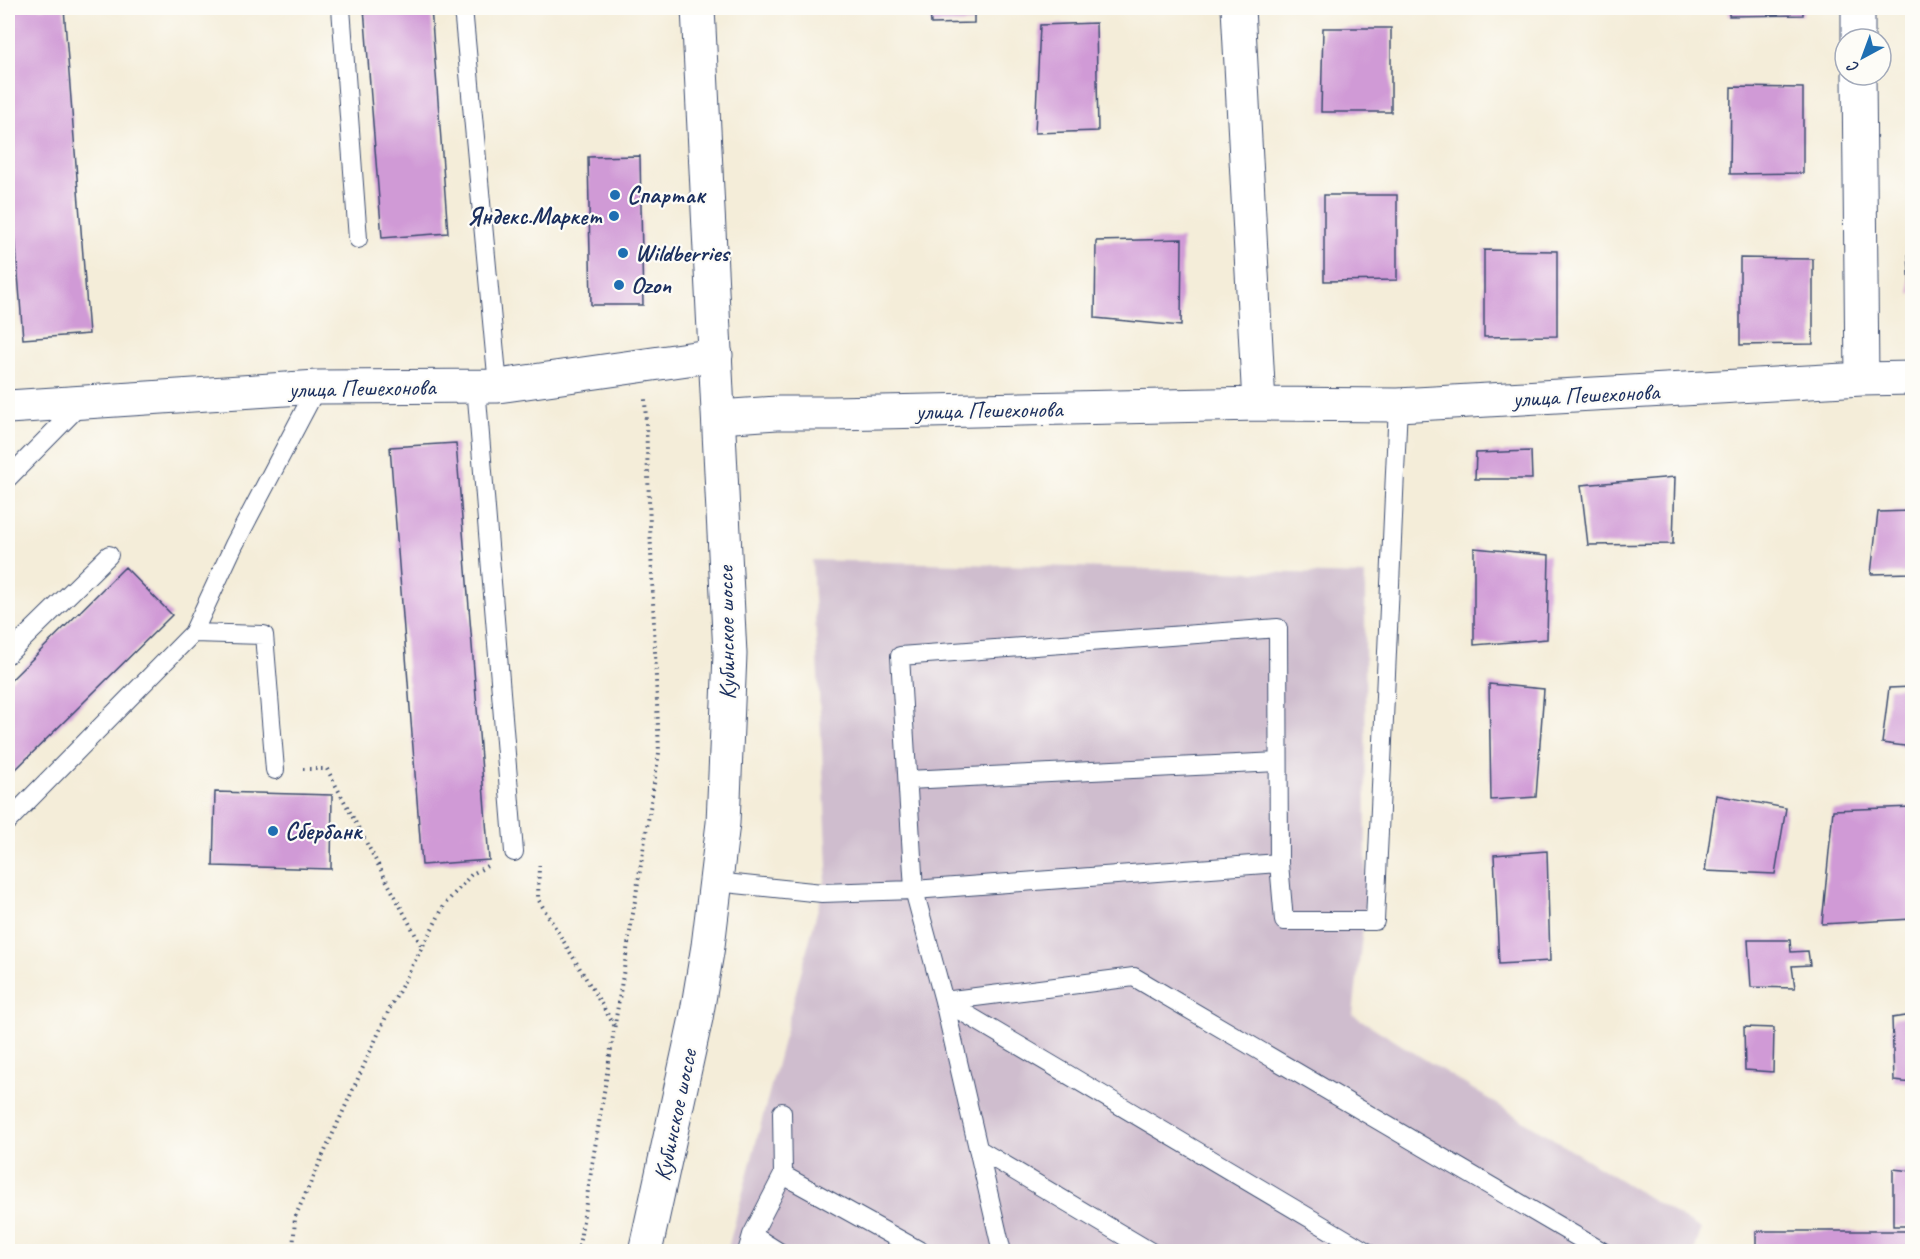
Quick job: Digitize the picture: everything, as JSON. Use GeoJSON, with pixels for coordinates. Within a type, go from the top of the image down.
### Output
{"type":"FeatureCollection","features":[{"type":"Feature","properties":{"kind":"street","name":"Кубинское шоссе"},"geometry":{"type":"LineString","coordinates":[[645,1251],[696,1018],[708,946],[723,823],[730,654],[698,8]]}},
{"type":"Feature","properties":{"kind":"street"},"geometry":{"type":"LineString","coordinates":[[1238,8],[1259,404]]}},
{"type":"Feature","properties":{"kind":"street"},"geometry":{"type":"LineString","coordinates":[[1859,87],[1862,380]]}},
{"type":"Feature","properties":{"kind":"street","name":"улица Пешехонова"},"geometry":{"type":"LineString","coordinates":[[8,407],[317,387],[487,386],[716,355]]}},
{"type":"Feature","properties":{"kind":"street","name":"улица Пешехонова"},"geometry":{"type":"LineString","coordinates":[[719,417],[777,413],[1259,404],[1398,405],[1912,378]]}},
{"type":"Feature","properties":{"kind":"lane"},"geometry":{"type":"LineString","coordinates":[[341,8],[358,239]]}},
{"type":"Feature","properties":{"kind":"lane"},"geometry":{"type":"LineString","coordinates":[[464,8],[514,852]]}},
{"type":"Feature","properties":{"kind":"lane"},"geometry":{"type":"LineString","coordinates":[[8,821],[193,633],[234,545],[317,387]]}},
{"type":"Feature","properties":{"kind":"lane"},"geometry":{"type":"LineString","coordinates":[[8,478],[82,403]]}},
{"type":"Feature","properties":{"kind":"lane"},"geometry":{"type":"LineString","coordinates":[[1002,1251],[944,1001],[914,890],[900,656],[1278,628],[1279,863],[1284,921],[1375,921],[1398,405]]}},
{"type":"Feature","properties":{"kind":"lane"},"geometry":{"type":"LineString","coordinates":[[8,654],[109,555]]}},
{"type":"Feature","properties":{"kind":"lane"},"geometry":{"type":"LineString","coordinates":[[193,633],[264,635],[275,770]]}},
{"type":"Feature","properties":{"kind":"lane"},"geometry":{"type":"LineString","coordinates":[[908,780],[1278,762]]}},
{"type":"Feature","properties":{"kind":"lane"},"geometry":{"type":"LineString","coordinates":[[716,882],[822,893],[914,890],[1279,863]]}},
{"type":"Feature","properties":{"kind":"lane"},"geometry":{"type":"LineString","coordinates":[[944,1001],[1134,977],[1603,1251]]}},
{"type":"Feature","properties":{"kind":"lane"},"geometry":{"type":"LineString","coordinates":[[944,1001],[1367,1251]]}},
{"type":"Feature","properties":{"kind":"lane"},"geometry":{"type":"LineString","coordinates":[[779,1251],[750,1243],[783,1175],[782,1112]]}},
{"type":"Feature","properties":{"kind":"lane"},"geometry":{"type":"LineString","coordinates":[[978,1149],[1150,1251]]}},
{"type":"Feature","properties":{"kind":"lane"},"geometry":{"type":"LineString","coordinates":[[783,1175],[922,1251]]}},
{"type":"Feature","properties":{"kind":"path"},"geometry":{"type":"LineString","coordinates":[[578,1251],[659,753],[643,365]]}},
{"type":"Feature","properties":{"kind":"path"},"geometry":{"type":"LineString","coordinates":[[275,770],[327,769],[422,947]]}},
{"type":"Feature","properties":{"kind":"path"},"geometry":{"type":"LineString","coordinates":[[292,1251],[296,1217],[390,1008],[445,904],[472,874],[514,852],[539,850],[538,899],[615,1026]]}},
{"type":"Feature","properties":{"kind":"shaded area"},"geometry":{"type":"Polygon","coordinates":[[[812,560],[1365,575],[1366,901],[1353,1015],[1701,1230],[1694,1252],[727,1252],[828,866],[812,560]]]}},
{"type":"Feature","properties":{"kind":"building"},"geometry":{"type":"Polygon","coordinates":[[[8,8],[64,8],[89,334],[23,339],[8,143],[8,8]]]}},
{"type":"Feature","properties":{"kind":"building"},"geometry":{"type":"Polygon","coordinates":[[[364,8],[431,8],[448,233],[382,238],[364,8]]]}},
{"type":"Feature","properties":{"kind":"building"},"geometry":{"type":"Polygon","coordinates":[[[930,8],[974,8],[974,23],[931,24],[930,8]]]}},
{"type":"Feature","properties":{"kind":"building"},"geometry":{"type":"Polygon","coordinates":[[[1729,8],[1803,8],[1803,15],[1729,16],[1729,8]]]}},
{"type":"Feature","properties":{"kind":"building"},"geometry":{"type":"Polygon","coordinates":[[[1096,23],[1098,131],[1035,133],[1040,25],[1096,23]]]}},
{"type":"Feature","properties":{"kind":"building"},"geometry":{"type":"Polygon","coordinates":[[[1323,28],[1391,28],[1391,112],[1321,112],[1323,28]]]}},
{"type":"Feature","properties":{"kind":"building"},"geometry":{"type":"Polygon","coordinates":[[[1731,87],[1803,88],[1803,173],[1730,174],[1731,87]]]}},
{"type":"Feature","properties":{"kind":"building","name":"Спартак"},"geometry":{"type":"Polygon","coordinates":[[[640,156],[643,305],[591,305],[588,157],[640,156]]]}},
{"type":"Feature","properties":{"kind":"building"},"geometry":{"type":"Polygon","coordinates":[[[1324,195],[1397,195],[1397,280],[1324,281],[1324,195]]]}},
{"type":"Feature","properties":{"kind":"building"},"geometry":{"type":"Polygon","coordinates":[[[1182,239],[1181,326],[1095,318],[1096,241],[1182,239]]]}},
{"type":"Feature","properties":{"kind":"building"},"geometry":{"type":"Polygon","coordinates":[[[1484,250],[1557,251],[1557,336],[1484,337],[1484,250]]]}},
{"type":"Feature","properties":{"kind":"building"},"geometry":{"type":"Polygon","coordinates":[[[1908,252],[1912,252],[1912,293],[1910,293],[1908,252]]]}},
{"type":"Feature","properties":{"kind":"building"},"geometry":{"type":"Polygon","coordinates":[[[1740,258],[1813,259],[1813,344],[1740,345],[1740,258]]]}},
{"type":"Feature","properties":{"kind":"building"},"geometry":{"type":"Polygon","coordinates":[[[456,443],[489,860],[422,865],[390,447],[456,443]]]}},
{"type":"Feature","properties":{"kind":"building"},"geometry":{"type":"Polygon","coordinates":[[[1531,451],[1532,479],[1475,479],[1476,453],[1531,451]]]}},
{"type":"Feature","properties":{"kind":"building"},"geometry":{"type":"Polygon","coordinates":[[[1675,477],[1673,544],[1588,545],[1581,485],[1675,477]]]}},
{"type":"Feature","properties":{"kind":"building"},"geometry":{"type":"Polygon","coordinates":[[[1912,511],[1912,573],[1871,574],[1878,512],[1912,511]]]}},
{"type":"Feature","properties":{"kind":"building"},"geometry":{"type":"Polygon","coordinates":[[[1474,548],[1549,555],[1547,639],[1474,645],[1474,548]]]}},
{"type":"Feature","properties":{"kind":"building"},"geometry":{"type":"Polygon","coordinates":[[[125,567],[172,615],[8,777],[8,683],[125,567]]]}},
{"type":"Feature","properties":{"kind":"building"},"geometry":{"type":"Polygon","coordinates":[[[1489,684],[1544,689],[1536,797],[1491,800],[1489,684]]]}},
{"type":"Feature","properties":{"kind":"building"},"geometry":{"type":"Polygon","coordinates":[[[1912,687],[1912,747],[1882,743],[1889,688],[1912,687]]]}},
{"type":"Feature","properties":{"kind":"building","name":"Сбербанк"},"geometry":{"type":"Polygon","coordinates":[[[215,792],[332,795],[331,869],[213,866],[215,792]]]}},
{"type":"Feature","properties":{"kind":"building"},"geometry":{"type":"Polygon","coordinates":[[[1716,795],[1786,808],[1775,874],[1705,871],[1716,795]]]}},
{"type":"Feature","properties":{"kind":"building"},"geometry":{"type":"Polygon","coordinates":[[[1912,807],[1912,919],[1822,924],[1833,810],[1912,807]]]}},
{"type":"Feature","properties":{"kind":"building"},"geometry":{"type":"Polygon","coordinates":[[[1547,851],[1550,961],[1499,964],[1494,855],[1547,851]]]}},
{"type":"Feature","properties":{"kind":"building"},"geometry":{"type":"Polygon","coordinates":[[[1748,940],[1790,940],[1791,952],[1808,951],[1810,965],[1792,966],[1795,988],[1751,987],[1748,940]]]}},
{"type":"Feature","properties":{"kind":"building"},"geometry":{"type":"Polygon","coordinates":[[[1912,1015],[1912,1083],[1894,1081],[1892,1018],[1912,1015]]]}},
{"type":"Feature","properties":{"kind":"building"},"geometry":{"type":"Polygon","coordinates":[[[1744,1027],[1774,1028],[1773,1072],[1745,1070],[1744,1027]]]}},
{"type":"Feature","properties":{"kind":"building"},"geometry":{"type":"Polygon","coordinates":[[[1893,1169],[1912,1171],[1912,1226],[1893,1226],[1893,1169]]]}},
{"type":"Feature","properties":{"kind":"building"},"geometry":{"type":"Polygon","coordinates":[[[1756,1231],[1912,1231],[1912,1252],[1756,1252],[1756,1231]]]}},
{"type":"Feature","properties":{"kind":"place","name":"Спартак"},"geometry":{"type":"Point","coordinates":[615,195]}},
{"type":"Feature","properties":{"kind":"place","name":"Яндекс.Маркет"},"geometry":{"type":"Point","coordinates":[614,216]}},
{"type":"Feature","properties":{"kind":"place","name":"Wildberries"},"geometry":{"type":"Point","coordinates":[623,253]}},
{"type":"Feature","properties":{"kind":"place","name":"Ozon"},"geometry":{"type":"Point","coordinates":[619,285]}},
{"type":"Feature","properties":{"kind":"place","name":"Сбербанк"},"geometry":{"type":"Point","coordinates":[273,831]}}]}
